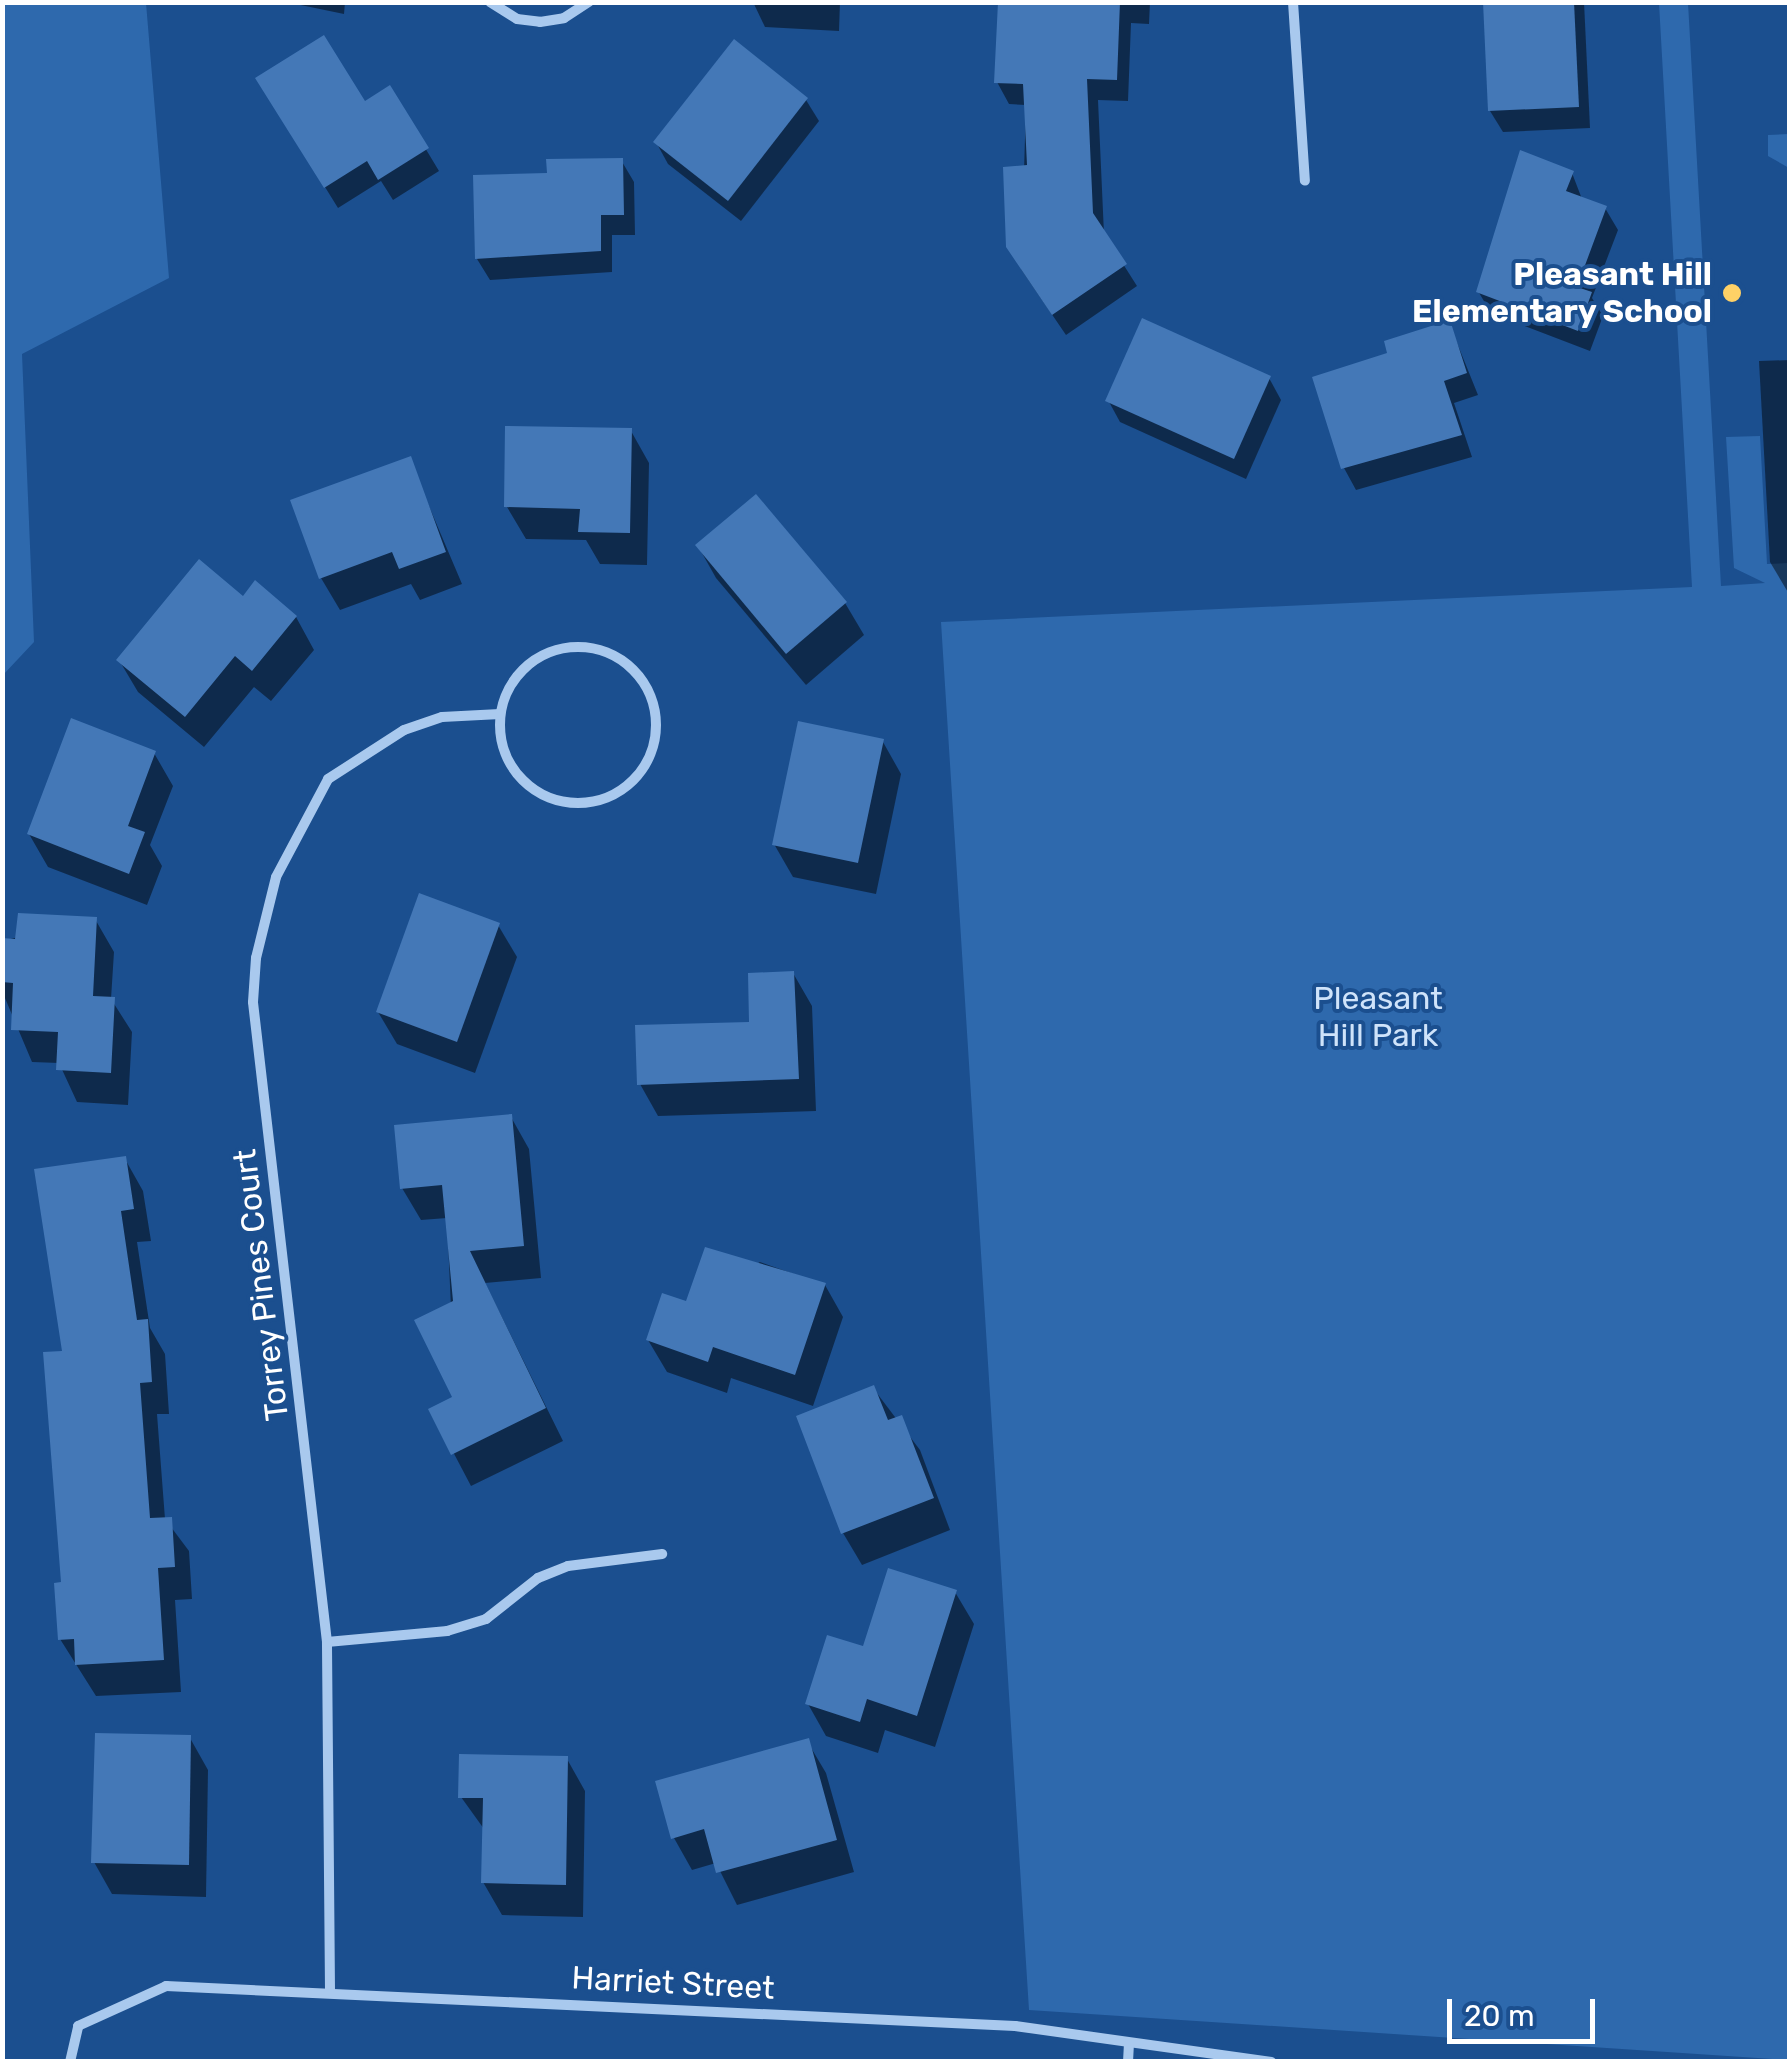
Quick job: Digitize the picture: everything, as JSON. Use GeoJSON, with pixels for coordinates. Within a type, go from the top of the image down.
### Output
{"type":"FeatureCollection","features":[{"type":"Feature","properties":{"kind":"street"},"geometry":{"type":"LineString","coordinates":[[490,2],[517,19],[540,22],[564,18],[589,2]]}},
{"type":"Feature","properties":{"kind":"street"},"geometry":{"type":"LineString","coordinates":[[1293,2],[1305,181]]}},
{"type":"Feature","properties":{"kind":"street"},"geometry":{"type":"LineString","coordinates":[[566,647],[590,647],[624,662],[649,691],[654,742],[627,786],[578,804],[552,799],[512,766],[500,714],[508,690],[532,662],[566,647]]}},
{"type":"Feature","properties":{"kind":"street","name":"Torrey Pines Court"},"geometry":{"type":"LineString","coordinates":[[330,1990],[327,1642],[253,1002],[263,918],[276,877],[328,779],[404,730],[442,718],[500,714]]}},
{"type":"Feature","properties":{"kind":"street"},"geometry":{"type":"LineString","coordinates":[[327,1642],[447,1631],[486,1618],[538,1578],[568,1566],[662,1554]]}},
{"type":"Feature","properties":{"kind":"street","name":"Harriet Street"},"geometry":{"type":"LineString","coordinates":[[70,2062],[78,2026],[166,1986],[330,1990],[1015,2026],[1271,2062]]}},
{"type":"Feature","properties":{"kind":"street"},"geometry":{"type":"LineString","coordinates":[[1128,2062],[1129,2045]]}},
{"type":"Feature","properties":{"kind":"green space"},"geometry":{"type":"Polygon","coordinates":[[[3,2],[146,3],[169,278],[22,354],[34,642],[3,675],[3,2]]]}},
{"type":"Feature","properties":{"kind":"green space","name":"Pleasant Hill Park"},"geometry":{"type":"Polygon","coordinates":[[[1659,3],[1688,3],[1721,586],[1765,583],[1734,568],[1726,437],[1760,436],[1767,564],[1789,563],[1789,2060],[1029,2010],[941,622],[1692,587],[1659,3]]]}},
{"type":"Feature","properties":{"kind":"green space"},"geometry":{"type":"Polygon","coordinates":[[[1790,134],[1789,168],[1768,156],[1768,135],[1790,134]]]}},
{"type":"Feature","properties":{"kind":"building"},"geometry":{"type":"Polygon","coordinates":[[[998,2],[1120,2],[1117,80],[1087,79],[1093,213],[1127,264],[1052,315],[1006,247],[1003,167],[1027,165],[1023,84],[994,83],[998,2]]]}},
{"type":"Feature","properties":{"kind":"building"},"geometry":{"type":"Polygon","coordinates":[[[1483,2],[1574,2],[1579,107],[1488,111],[1483,2]]]}},
{"type":"Feature","properties":{"kind":"building"},"geometry":{"type":"Polygon","coordinates":[[[324,35],[365,101],[390,85],[429,148],[378,180],[367,161],[324,188],[255,78],[324,35]]]}},
{"type":"Feature","properties":{"kind":"building"},"geometry":{"type":"Polygon","coordinates":[[[734,39],[808,98],[728,201],[653,142],[734,39]]]}},
{"type":"Feature","properties":{"kind":"building"},"geometry":{"type":"Polygon","coordinates":[[[1520,150],[1574,171],[1566,191],[1607,206],[1577,287],[1592,292],[1578,331],[1476,292],[1520,150]]]}},
{"type":"Feature","properties":{"kind":"building"},"geometry":{"type":"Polygon","coordinates":[[[623,158],[624,215],[601,215],[601,251],[475,259],[473,175],[547,173],[546,159],[623,158]]]}},
{"type":"Feature","properties":{"kind":"building"},"geometry":{"type":"Polygon","coordinates":[[[1142,318],[1271,376],[1234,459],[1105,401],[1142,318]]]}},
{"type":"Feature","properties":{"kind":"building"},"geometry":{"type":"Polygon","coordinates":[[[1450,320],[1467,373],[1444,381],[1462,435],[1341,469],[1312,377],[1387,353],[1384,341],[1450,320]]]}},
{"type":"Feature","properties":{"kind":"building"},"geometry":{"type":"Polygon","coordinates":[[[505,426],[632,428],[630,533],[578,532],[580,509],[504,507],[505,426]]]}},
{"type":"Feature","properties":{"kind":"building"},"geometry":{"type":"Polygon","coordinates":[[[411,456],[446,552],[399,569],[392,552],[319,579],[290,500],[411,456]]]}},
{"type":"Feature","properties":{"kind":"building"},"geometry":{"type":"Polygon","coordinates":[[[756,494],[847,602],[786,654],[695,545],[756,494]]]}},
{"type":"Feature","properties":{"kind":"building"},"geometry":{"type":"Polygon","coordinates":[[[199,559],[243,596],[255,580],[297,616],[252,671],[235,656],[185,717],[116,660],[199,559]]]}},
{"type":"Feature","properties":{"kind":"building"},"geometry":{"type":"Polygon","coordinates":[[[71,718],[156,751],[128,826],[145,832],[129,874],[27,834],[71,718]]]}},
{"type":"Feature","properties":{"kind":"building"},"geometry":{"type":"Polygon","coordinates":[[[798,721],[884,739],[858,863],[772,845],[798,721]]]}},
{"type":"Feature","properties":{"kind":"building"},"geometry":{"type":"Polygon","coordinates":[[[419,893],[500,923],[457,1042],[376,1012],[419,893]]]}},
{"type":"Feature","properties":{"kind":"building"},"geometry":{"type":"Polygon","coordinates":[[[18,913],[97,917],[93,996],[115,997],[111,1073],[56,1070],[58,1032],[11,1030],[13,983],[2,982],[2,938],[15,939],[18,913]]]}},
{"type":"Feature","properties":{"kind":"building"},"geometry":{"type":"Polygon","coordinates":[[[794,971],[799,1079],[637,1085],[635,1025],[749,1022],[748,973],[794,971]]]}},
{"type":"Feature","properties":{"kind":"building"},"geometry":{"type":"Polygon","coordinates":[[[512,1114],[524,1246],[470,1251],[546,1408],[451,1455],[428,1409],[452,1397],[414,1320],[453,1301],[442,1185],[400,1189],[394,1125],[512,1114]]]}},
{"type":"Feature","properties":{"kind":"building"},"geometry":{"type":"Polygon","coordinates":[[[126,1156],[134,1209],[121,1211],[137,1320],[148,1319],[152,1382],[140,1383],[150,1518],[172,1517],[175,1567],[158,1568],[164,1660],[75,1665],[74,1639],[58,1640],[54,1583],[61,1582],[43,1352],[62,1351],[34,1169],[126,1156]]]}},
{"type":"Feature","properties":{"kind":"building"},"geometry":{"type":"Polygon","coordinates":[[[705,1247],[826,1283],[795,1375],[713,1347],[708,1362],[646,1340],[662,1293],[686,1301],[705,1247]]]}},
{"type":"Feature","properties":{"kind":"building"},"geometry":{"type":"Polygon","coordinates":[[[874,1385],[888,1420],[902,1415],[934,1498],[841,1534],[796,1416],[874,1385]]]}},
{"type":"Feature","properties":{"kind":"building"},"geometry":{"type":"Polygon","coordinates":[[[888,1568],[957,1590],[917,1716],[867,1699],[860,1722],[805,1704],[827,1635],[863,1646],[888,1568]]]}},
{"type":"Feature","properties":{"kind":"building"},"geometry":{"type":"Polygon","coordinates":[[[95,1733],[191,1735],[189,1865],[91,1863],[95,1733]]]}},
{"type":"Feature","properties":{"kind":"building"},"geometry":{"type":"Polygon","coordinates":[[[809,1738],[837,1840],[716,1873],[704,1829],[671,1839],[655,1781],[809,1738]]]}},
{"type":"Feature","properties":{"kind":"building"},"geometry":{"type":"Polygon","coordinates":[[[459,1754],[568,1756],[566,1885],[481,1883],[483,1798],[458,1798],[459,1754]]]}},
{"type":"Feature","properties":{"kind":"place","name":"Pleasant Hill Elementary School"},"geometry":{"type":"Point","coordinates":[1732,293]}}]}
